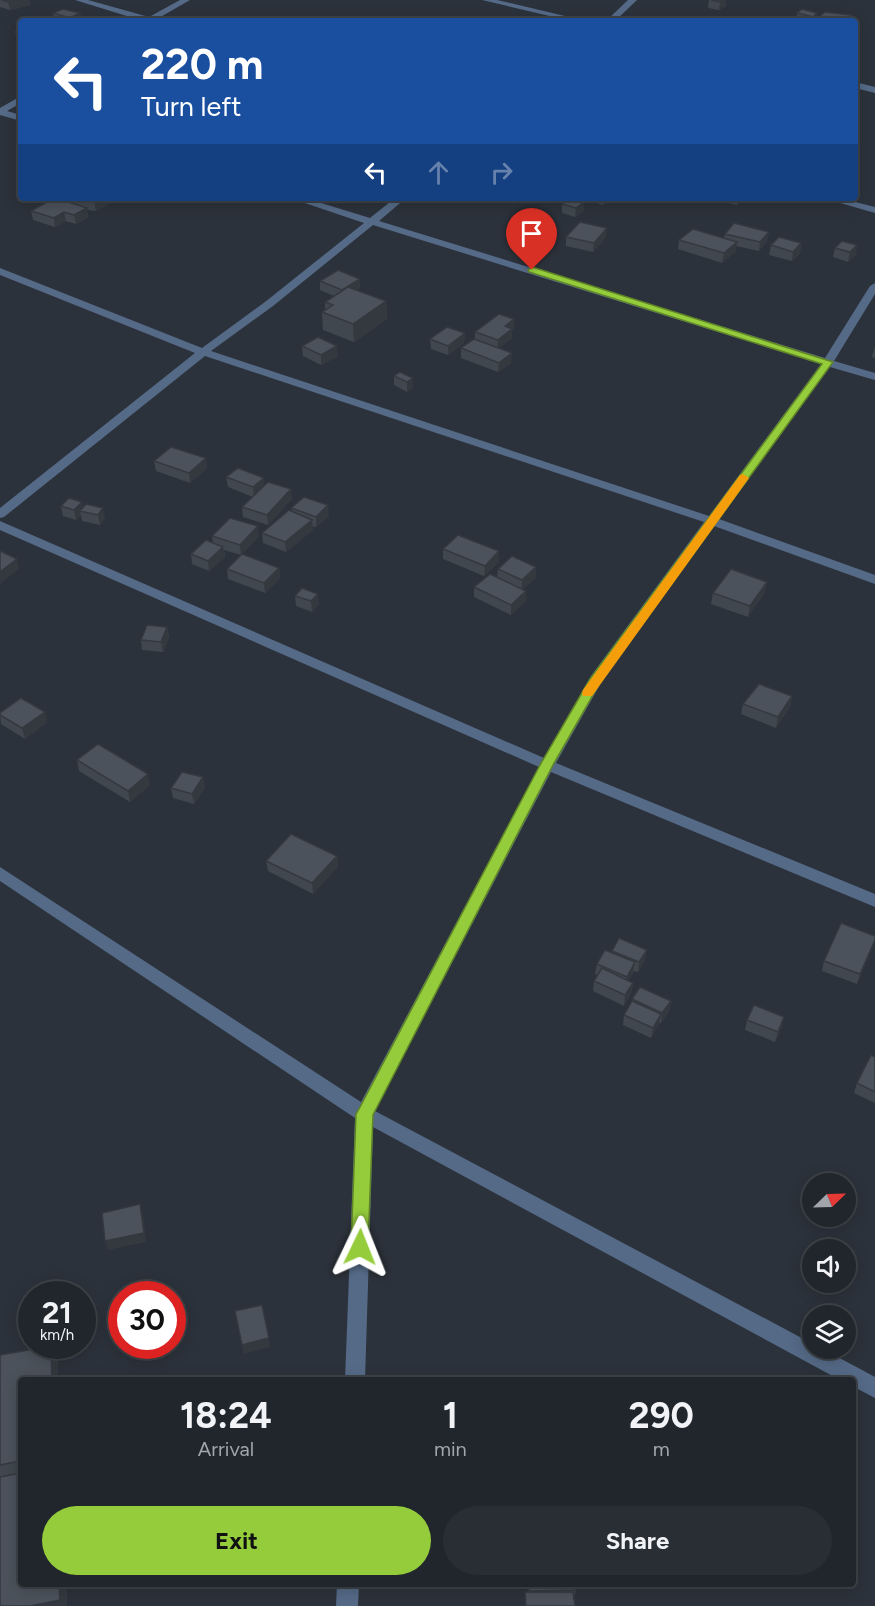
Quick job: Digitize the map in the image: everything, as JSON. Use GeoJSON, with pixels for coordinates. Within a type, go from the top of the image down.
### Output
{"type":"FeatureCollection","features":[{"type":"Feature","properties":{"kind":"street"},"geometry":{"type":"LineString","coordinates":[[80,0],[145,18]]}},
{"type":"Feature","properties":{"kind":"street"},"geometry":{"type":"LineString","coordinates":[[155,18],[186,0]]}},
{"type":"Feature","properties":{"kind":"street"},"geometry":{"type":"LineString","coordinates":[[486,0],[568,18]]}},
{"type":"Feature","properties":{"kind":"street"},"geometry":{"type":"LineString","coordinates":[[613,18],[633,0]]}},
{"type":"Feature","properties":{"kind":"street"},"geometry":{"type":"LineString","coordinates":[[858,86],[875,90]]}},
{"type":"Feature","properties":{"kind":"street"},"geometry":{"type":"LineString","coordinates":[[0,112],[18,101]]}},
{"type":"Feature","properties":{"kind":"street"},"geometry":{"type":"LineString","coordinates":[[0,112],[18,117]]}},
{"type":"Feature","properties":{"kind":"street"},"geometry":{"type":"LineString","coordinates":[[306,201],[875,377]]}},
{"type":"Feature","properties":{"kind":"street"},"geometry":{"type":"LineString","coordinates":[[0,514],[397,201]]}},
{"type":"Feature","properties":{"kind":"street"},"geometry":{"type":"LineString","coordinates":[[840,201],[875,210]]}},
{"type":"Feature","properties":{"kind":"street"},"geometry":{"type":"LineString","coordinates":[[0,271],[203,352],[712,521],[875,580]]}},
{"type":"Feature","properties":{"kind":"street"},"geometry":{"type":"LineString","coordinates":[[355,1377],[364,1114],[547,765],[596,679],[828,362],[875,286]]}},
{"type":"Feature","properties":{"kind":"street"},"geometry":{"type":"LineString","coordinates":[[0,525],[547,765],[875,901]]}},
{"type":"Feature","properties":{"kind":"street"},"geometry":{"type":"LineString","coordinates":[[0,873],[364,1114],[854,1377]]}},
{"type":"Feature","properties":{"kind":"street"},"geometry":{"type":"LineString","coordinates":[[856,1378],[875,1388]]}},
{"type":"Feature","properties":{"kind":"street"},"geometry":{"type":"LineString","coordinates":[[347,1606],[348,1587]]}},
{"type":"Feature","properties":{"kind":"building"},"geometry":{"type":"Polygon","coordinates":[[[63,9],[80,13],[70,18],[53,13],[63,9]]]}},
{"type":"Feature","properties":{"kind":"building"},"geometry":{"type":"Polygon","coordinates":[[[802,9],[817,13],[813,17],[797,13],[802,9]]]}},
{"type":"Feature","properties":{"kind":"building"},"geometry":{"type":"Polygon","coordinates":[[[825,12],[852,15],[849,17],[853,18],[817,18],[825,12]]]}},
{"type":"Feature","properties":{"kind":"building"},"geometry":{"type":"Polygon","coordinates":[[[49,201],[65,201],[87,208],[74,215],[64,212],[54,218],[31,211],[49,201]]]}},
{"type":"Feature","properties":{"kind":"building"},"geometry":{"type":"Polygon","coordinates":[[[566,201],[584,202],[576,208],[562,204],[566,201]]]}},
{"type":"Feature","properties":{"kind":"building"},"geometry":{"type":"Polygon","coordinates":[[[580,222],[607,228],[594,243],[566,237],[580,222]]]}},
{"type":"Feature","properties":{"kind":"building"},"geometry":{"type":"Polygon","coordinates":[[[734,223],[769,232],[760,242],[725,234],[734,223]]]}},
{"type":"Feature","properties":{"kind":"building"},"geometry":{"type":"Polygon","coordinates":[[[693,229],[737,242],[724,253],[679,240],[693,229]]]}},
{"type":"Feature","properties":{"kind":"building"},"geometry":{"type":"Polygon","coordinates":[[[779,237],[801,243],[793,252],[771,245],[779,237]]]}},
{"type":"Feature","properties":{"kind":"building"},"geometry":{"type":"Polygon","coordinates":[[[842,241],[857,245],[850,252],[835,248],[842,241]]]}},
{"type":"Feature","properties":{"kind":"building"},"geometry":{"type":"Polygon","coordinates":[[[338,270],[360,279],[342,290],[320,281],[338,270]]]}},
{"type":"Feature","properties":{"kind":"building"},"geometry":{"type":"Polygon","coordinates":[[[348,287],[386,301],[353,324],[322,312],[333,305],[325,302],[348,287]]]}},
{"type":"Feature","properties":{"kind":"building"},"geometry":{"type":"Polygon","coordinates":[[[499,314],[514,319],[505,326],[512,329],[498,340],[475,332],[499,314]]]}},
{"type":"Feature","properties":{"kind":"building"},"geometry":{"type":"Polygon","coordinates":[[[447,327],[465,333],[448,346],[430,339],[447,327]]]}},
{"type":"Feature","properties":{"kind":"building"},"geometry":{"type":"Polygon","coordinates":[[[318,337],[337,346],[321,355],[302,346],[318,337]]]}},
{"type":"Feature","properties":{"kind":"building"},"geometry":{"type":"Polygon","coordinates":[[[474,339],[512,353],[499,363],[461,348],[474,339]]]}},
{"type":"Feature","properties":{"kind":"building"},"geometry":{"type":"Polygon","coordinates":[[[400,372],[413,378],[407,382],[394,376],[400,372]]]}},
{"type":"Feature","properties":{"kind":"building"},"geometry":{"type":"Polygon","coordinates":[[[171,447],[206,458],[189,473],[154,461],[171,447]]]}},
{"type":"Feature","properties":{"kind":"building"},"geometry":{"type":"Polygon","coordinates":[[[238,468],[264,478],[253,487],[226,477],[238,468]]]}},
{"type":"Feature","properties":{"kind":"building"},"geometry":{"type":"Polygon","coordinates":[[[268,482],[291,489],[267,515],[242,507],[268,482]]]}},
{"type":"Feature","properties":{"kind":"building"},"geometry":{"type":"Polygon","coordinates":[[[304,497],[328,505],[316,517],[291,508],[304,497]]]}},
{"type":"Feature","properties":{"kind":"building"},"geometry":{"type":"Polygon","coordinates":[[[69,498],[82,502],[74,510],[61,506],[69,498]]]}},
{"type":"Feature","properties":{"kind":"building"},"geometry":{"type":"Polygon","coordinates":[[[86,504],[103,508],[98,515],[80,511],[86,504]]]}},
{"type":"Feature","properties":{"kind":"building"},"geometry":{"type":"Polygon","coordinates":[[[289,510],[312,520],[285,542],[262,533],[289,510]]]}},
{"type":"Feature","properties":{"kind":"building"},"geometry":{"type":"Polygon","coordinates":[[[230,518],[258,526],[240,545],[212,536],[230,518]]]}},
{"type":"Feature","properties":{"kind":"building"},"geometry":{"type":"Polygon","coordinates":[[[458,535],[499,551],[485,566],[443,549],[458,535]]]}},
{"type":"Feature","properties":{"kind":"building"},"geometry":{"type":"Polygon","coordinates":[[[206,540],[223,547],[208,561],[191,554],[206,540]]]}},
{"type":"Feature","properties":{"kind":"building"},"geometry":{"type":"Polygon","coordinates":[[[0,551],[17,559],[0,572],[0,551]]]}},
{"type":"Feature","properties":{"kind":"building"},"geometry":{"type":"Polygon","coordinates":[[[242,554],[279,568],[264,583],[227,569],[242,554]]]}},
{"type":"Feature","properties":{"kind":"building"},"geometry":{"type":"Polygon","coordinates":[[[512,556],[536,567],[522,580],[498,569],[512,556]]]}},
{"type":"Feature","properties":{"kind":"building"},"geometry":{"type":"Polygon","coordinates":[[[731,569],[767,582],[750,606],[713,593],[731,569]]]}},
{"type":"Feature","properties":{"kind":"building"},"geometry":{"type":"Polygon","coordinates":[[[490,574],[526,591],[511,605],[474,587],[490,574]]]}},
{"type":"Feature","properties":{"kind":"building"},"geometry":{"type":"Polygon","coordinates":[[[302,588],[318,594],[311,601],[295,596],[302,588]]]}},
{"type":"Feature","properties":{"kind":"building"},"geometry":{"type":"Polygon","coordinates":[[[147,625],[167,627],[161,642],[141,640],[147,625]]]}},
{"type":"Feature","properties":{"kind":"building"},"geometry":{"type":"Polygon","coordinates":[[[759,684],[792,696],[778,717],[743,704],[759,684]]]}},
{"type":"Feature","properties":{"kind":"building"},"geometry":{"type":"Polygon","coordinates":[[[21,698],[45,712],[22,728],[0,715],[21,698]]]}},
{"type":"Feature","properties":{"kind":"building"},"geometry":{"type":"Polygon","coordinates":[[[98,744],[148,774],[128,791],[77,760],[98,744]]]}},
{"type":"Feature","properties":{"kind":"building"},"geometry":{"type":"Polygon","coordinates":[[[182,772],[203,777],[192,794],[171,788],[182,772]]]}},
{"type":"Feature","properties":{"kind":"building"},"geometry":{"type":"Polygon","coordinates":[[[291,834],[337,856],[312,883],[266,861],[291,834]]]}},
{"type":"Feature","properties":{"kind":"building"},"geometry":{"type":"Polygon","coordinates":[[[841,923],[875,936],[860,974],[824,961],[841,923]]]}},
{"type":"Feature","properties":{"kind":"building"},"geometry":{"type":"Polygon","coordinates":[[[619,938],[647,950],[639,962],[612,951],[619,938]]]}},
{"type":"Feature","properties":{"kind":"building"},"geometry":{"type":"Polygon","coordinates":[[[605,950],[635,962],[627,977],[597,964],[605,950]]]}},
{"type":"Feature","properties":{"kind":"building"},"geometry":{"type":"Polygon","coordinates":[[[602,968],[633,983],[625,995],[594,981],[602,968]]]}},
{"type":"Feature","properties":{"kind":"building"},"geometry":{"type":"Polygon","coordinates":[[[640,987],[671,1001],[662,1013],[632,999],[640,987]]]}},
{"type":"Feature","properties":{"kind":"building"},"geometry":{"type":"Polygon","coordinates":[[[632,1001],[661,1014],[653,1028],[624,1015],[632,1001]]]}},
{"type":"Feature","properties":{"kind":"building"},"geometry":{"type":"Polygon","coordinates":[[[754,1005],[784,1017],[778,1032],[747,1020],[754,1005]]]}},
{"type":"Feature","properties":{"kind":"building"},"geometry":{"type":"Polygon","coordinates":[[[871,1055],[875,1057],[875,1092],[857,1083],[871,1055]]]}},
{"type":"Feature","properties":{"kind":"building"},"geometry":{"type":"Polygon","coordinates":[[[140,1204],[144,1233],[105,1241],[102,1213],[140,1204]]]}},
{"type":"Feature","properties":{"kind":"building"},"geometry":{"type":"Polygon","coordinates":[[[262,1305],[269,1338],[242,1345],[235,1311],[262,1305]]]}},
{"type":"Feature","properties":{"kind":"building"},"geometry":{"type":"Polygon","coordinates":[[[18,1352],[18,1359],[51,1359],[52,1377],[18,1377],[18,1462],[0,1465],[0,1355],[18,1352]]]}},
{"type":"Feature","properties":{"kind":"building"},"geometry":{"type":"Polygon","coordinates":[[[18,1474],[18,1587],[59,1587],[60,1600],[30,1606],[0,1606],[0,1477],[18,1474]]]}},
{"type":"Feature","properties":{"kind":"building"},"geometry":{"type":"Polygon","coordinates":[[[529,1587],[576,1587],[576,1590],[529,1591],[529,1587]]]}},
{"type":"Feature","properties":{"kind":"building"},"geometry":{"type":"Polygon","coordinates":[[[525,1592],[573,1592],[575,1606],[526,1606],[525,1592]]]}},
{"type":"Feature","properties":{"kind":"slow traffic"},"geometry":{"type":"LineString","coordinates":[[588,693],[743,478]]}},
{"type":"Feature","properties":{"kind":"route"},"geometry":{"type":"LineString","coordinates":[[360,1247],[364,1114],[547,765],[596,679],[828,362],[532,270]]}}]}
